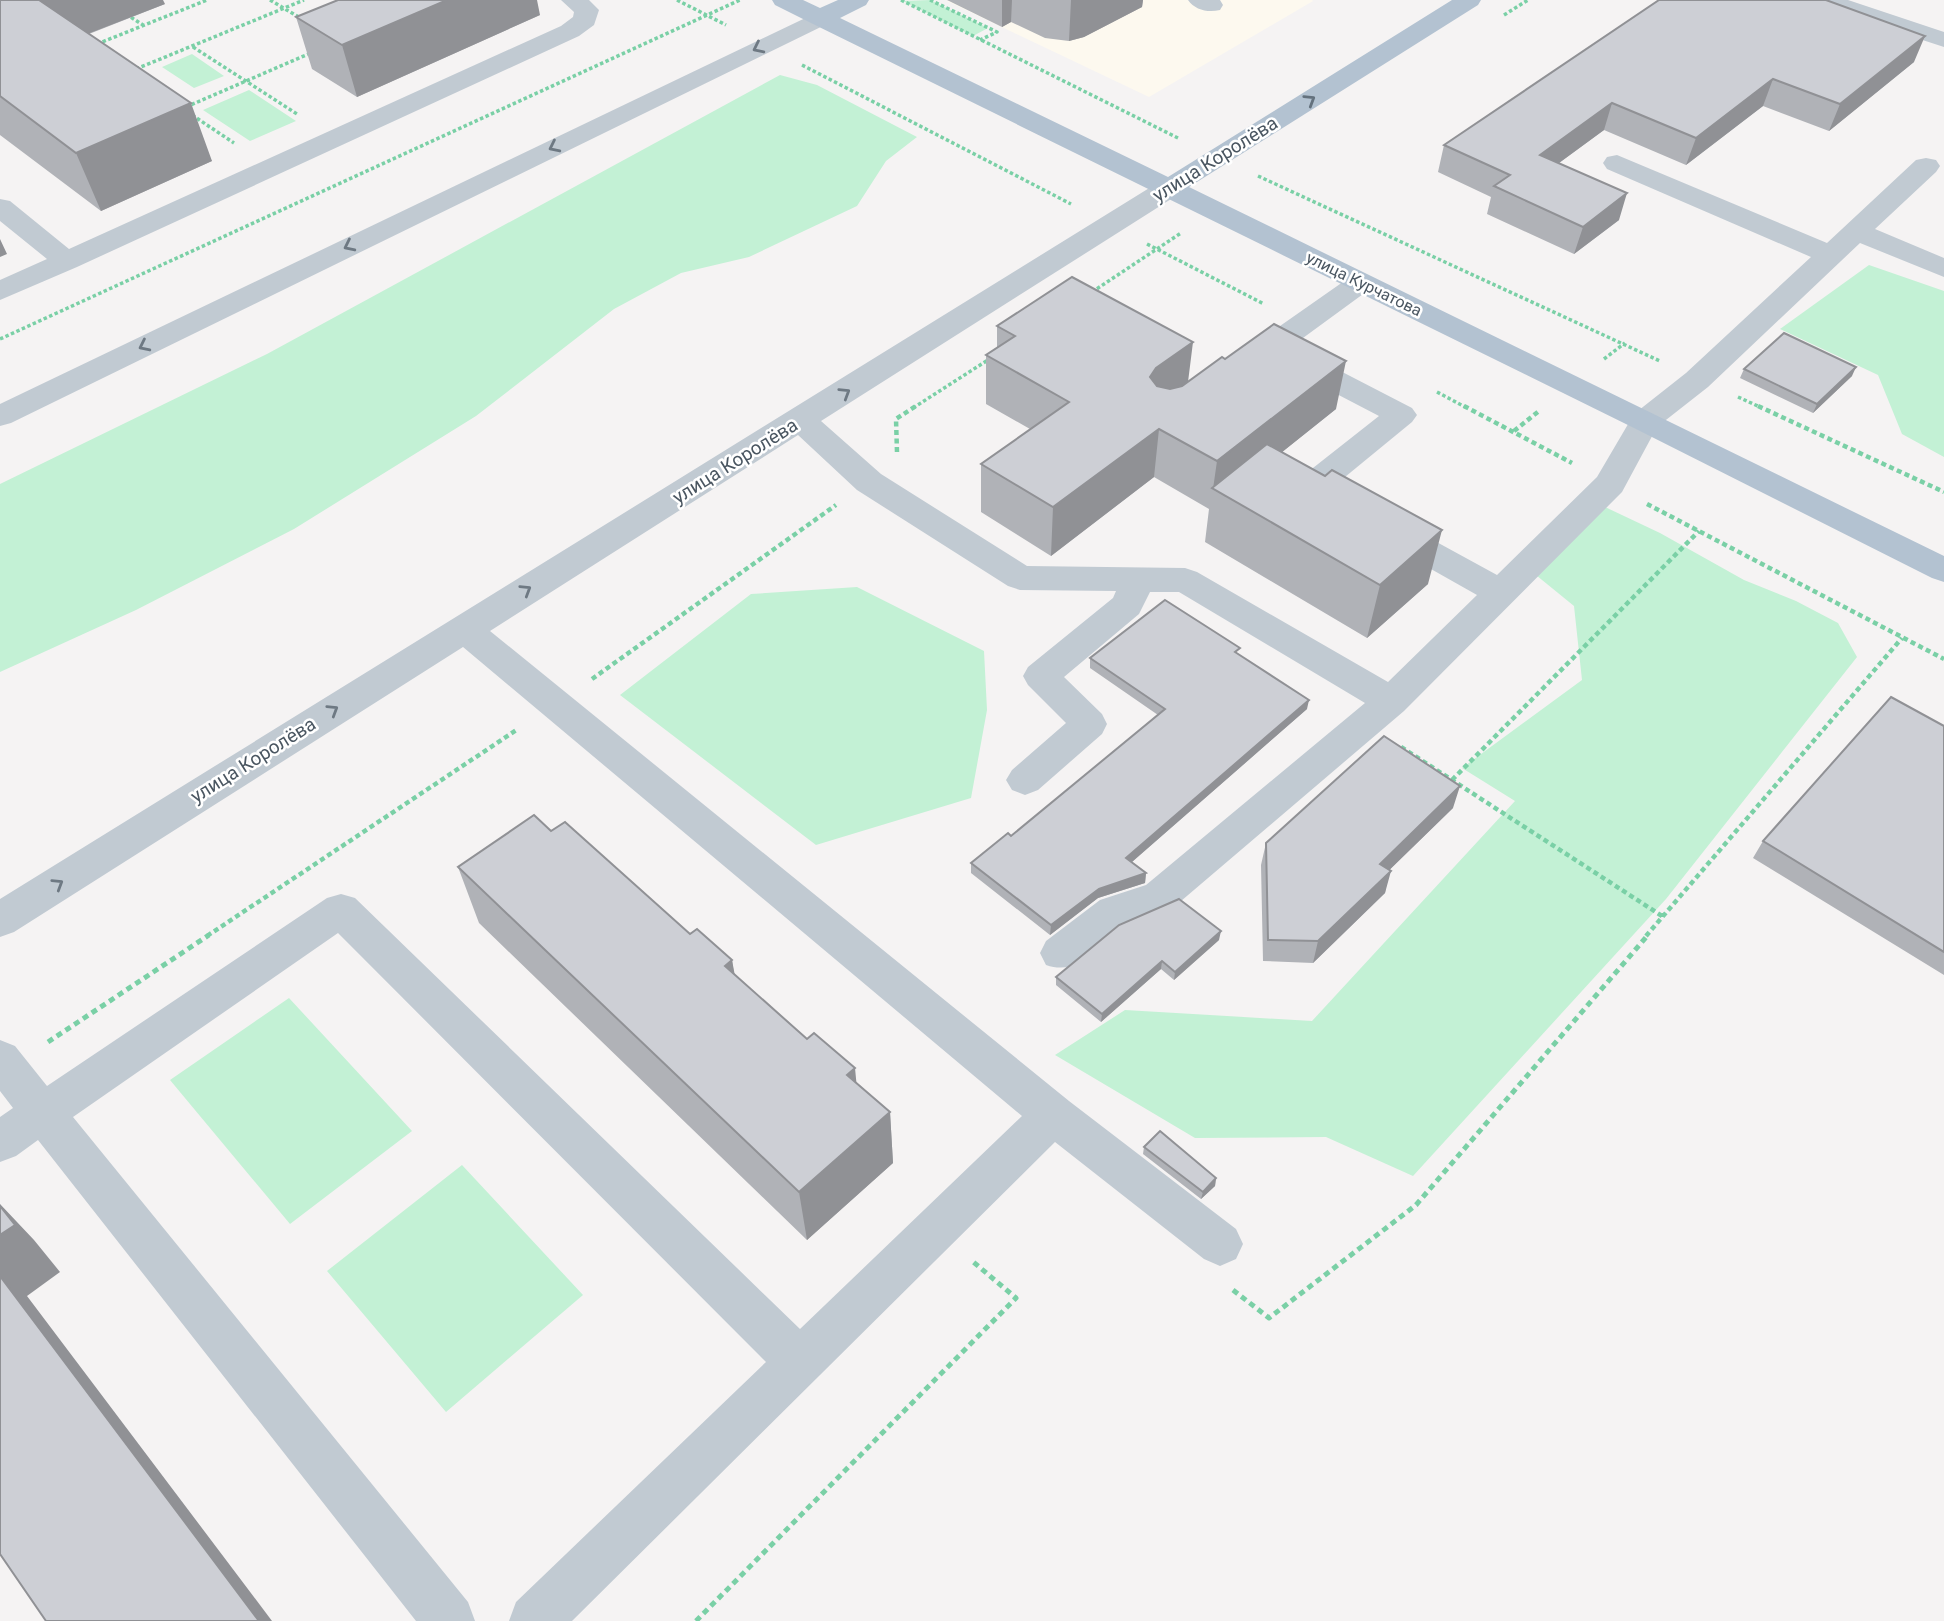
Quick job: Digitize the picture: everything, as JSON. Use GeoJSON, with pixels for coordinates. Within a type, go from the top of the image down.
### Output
{"type":"FeatureCollection","features":[{"type":"Feature","properties":{"kind":"main road","name":"улица Курчатова"},"geometry":{"type":"LineString","coordinates":[[783,0],[1944,570]]}},
{"type":"Feature","properties":{"kind":"main road"},"geometry":{"type":"LineString","coordinates":[[820,18],[857,0]]}},
{"type":"Feature","properties":{"kind":"main road","name":"улица Королёва"},"geometry":{"type":"LineString","coordinates":[[1169,188],[1469,0]]}},
{"type":"Feature","properties":{"kind":"street"},"geometry":{"type":"LineString","coordinates":[[0,291],[570,31],[585,20],[587,10],[573,0]]}},
{"type":"Feature","properties":{"kind":"street"},"geometry":{"type":"LineString","coordinates":[[1824,0],[1944,40]]}},
{"type":"Feature","properties":{"kind":"street"},"geometry":{"type":"LineString","coordinates":[[0,415],[820,18]]}},
{"type":"Feature","properties":{"kind":"street"},"geometry":{"type":"LineString","coordinates":[[1061,953],[1114,912],[1139,906],[1160,896],[1391,701],[1610,484],[1645,421],[1697,380],[1935,158]]}},
{"type":"Feature","properties":{"kind":"street"},"geometry":{"type":"LineString","coordinates":[[1617,163],[1830,255]]}},
{"type":"Feature","properties":{"kind":"street","name":"улица Королёва"},"geometry":{"type":"LineString","coordinates":[[0,920],[1169,188]]}},
{"type":"Feature","properties":{"kind":"street"},"geometry":{"type":"LineString","coordinates":[[0,207],[67,261]]}},
{"type":"Feature","properties":{"kind":"street"},"geometry":{"type":"LineString","coordinates":[[1856,231],[1944,268]]}},
{"type":"Feature","properties":{"kind":"street"},"geometry":{"type":"LineString","coordinates":[[1360,283],[1260,355],[1401,415],[1311,487],[1500,592]]}},
{"type":"Feature","properties":{"kind":"street"},"geometry":{"type":"LineString","coordinates":[[801,420],[869,482],[1020,578],[1185,580],[1391,701]]}},
{"type":"Feature","properties":{"kind":"street"},"geometry":{"type":"LineString","coordinates":[[1025,780],[1089,724],[1041,676],[1127,605],[1138,579]]}},
{"type":"Feature","properties":{"kind":"street"},"geometry":{"type":"LineString","coordinates":[[463,628],[554,706],[1053,1115],[1224,1264]]}},
{"type":"Feature","properties":{"kind":"street"},"geometry":{"type":"LineString","coordinates":[[0,1142],[341,910],[800,1362]]}},
{"type":"Feature","properties":{"kind":"street"},"geometry":{"type":"LineString","coordinates":[[4,1064],[449,1621]]}},
{"type":"Feature","properties":{"kind":"street"},"geometry":{"type":"LineString","coordinates":[[535,1621],[1053,1115]]}},
{"type":"Feature","properties":{"kind":"path"},"geometry":{"type":"LineString","coordinates":[[101,52],[91,46],[206,0]]}},
{"type":"Feature","properties":{"kind":"path"},"geometry":{"type":"LineString","coordinates":[[271,0],[306,21]]}},
{"type":"Feature","properties":{"kind":"path"},"geometry":{"type":"LineString","coordinates":[[129,72],[304,0]]}},
{"type":"Feature","properties":{"kind":"path"},"geometry":{"type":"LineString","coordinates":[[0,339],[740,0]]}},
{"type":"Feature","properties":{"kind":"path"},"geometry":{"type":"LineString","coordinates":[[901,0],[1150,126],[1625,343],[1697,380],[1773,410],[1944,492]]}},
{"type":"Feature","properties":{"kind":"path"},"geometry":{"type":"LineString","coordinates":[[930,0],[997,32],[980,40]]}},
{"type":"Feature","properties":{"kind":"path"},"geometry":{"type":"LineString","coordinates":[[124,13],[143,25]]}},
{"type":"Feature","properties":{"kind":"path"},"geometry":{"type":"LineString","coordinates":[[192,46],[303,118]]}},
{"type":"Feature","properties":{"kind":"path"},"geometry":{"type":"LineString","coordinates":[[270,168],[182,108],[315,51]]}},
{"type":"Feature","properties":{"kind":"path"},"geometry":{"type":"LineString","coordinates":[[4,1064],[554,706],[869,482]]}},
{"type":"Feature","properties":{"kind":"path"},"geometry":{"type":"LineString","coordinates":[[1452,780],[1699,531]]}},
{"type":"Feature","properties":{"kind":"path"},"geometry":{"type":"LineString","coordinates":[[1224,1264],[1269,1318],[1416,1205],[1902,638]]}},
{"type":"Feature","properties":{"kind":"path"},"geometry":{"type":"LineString","coordinates":[[1365,723],[1662,916]]}},
{"type":"Feature","properties":{"kind":"path"},"geometry":{"type":"LineString","coordinates":[[696,1621],[1016,1298],[937,1229]]}},
{"type":"Feature","properties":{"kind":"shaded area"},"geometry":{"type":"Polygon","coordinates":[[[947,1],[1313,1],[1149,97],[947,1]]]}},
{"type":"Feature","properties":{"kind":"green space"},"geometry":{"type":"Polygon","coordinates":[[[930,0],[988,28],[973,36],[903,1],[930,0]]]}},
{"type":"Feature","properties":{"kind":"green space"},"geometry":{"type":"Polygon","coordinates":[[[192,54],[224,76],[194,88],[162,67],[192,54]]]}},
{"type":"Feature","properties":{"kind":"green space"},"geometry":{"type":"Polygon","coordinates":[[[780,75],[817,85],[917,137],[886,161],[857,206],[749,257],[681,273],[614,309],[476,416],[294,529],[136,610],[0,672],[0,484],[267,354],[780,75]]]}},
{"type":"Feature","properties":{"kind":"green space"},"geometry":{"type":"Polygon","coordinates":[[[249,90],[296,121],[250,141],[203,110],[249,90]]]}},
{"type":"Feature","properties":{"kind":"green space"},"geometry":{"type":"Polygon","coordinates":[[[1869,265],[1944,291],[1944,457],[1902,434],[1878,375],[1780,329],[1869,265]]]}},
{"type":"Feature","properties":{"kind":"green space"},"geometry":{"type":"Polygon","coordinates":[[[1605,507],[1660,533],[1744,580],[1796,601],[1838,623],[1857,657],[1666,899],[1413,1176],[1326,1137],[1195,1138],[1055,1055],[1125,1010],[1312,1021],[1515,801],[1462,768],[1582,680],[1574,606],[1531,571],[1605,507]]]}},
{"type":"Feature","properties":{"kind":"green space"},"geometry":{"type":"Polygon","coordinates":[[[857,587],[984,651],[987,710],[971,798],[816,845],[620,695],[751,594],[857,587]]]}},
{"type":"Feature","properties":{"kind":"green space"},"geometry":{"type":"Polygon","coordinates":[[[289,998],[412,1131],[290,1224],[170,1080],[289,998]]]}},
{"type":"Feature","properties":{"kind":"green space"},"geometry":{"type":"Polygon","coordinates":[[[462,1165],[583,1295],[446,1412],[327,1271],[462,1165]]]}},
{"type":"Feature","properties":{"kind":"building"},"geometry":{"type":"Polygon","coordinates":[[[0,0],[39,0],[191,103],[76,153],[0,96],[0,0]]]}},
{"type":"Feature","properties":{"kind":"building"},"geometry":{"type":"Polygon","coordinates":[[[338,0],[447,0],[342,45],[296,17],[338,0]]]}},
{"type":"Feature","properties":{"kind":"building"},"geometry":{"type":"Polygon","coordinates":[[[1659,0],[1826,0],[1925,36],[1840,104],[1773,79],[1696,138],[1612,103],[1540,155],[1627,193],[1583,227],[1494,186],[1510,175],[1444,145],[1659,0]]]}},
{"type":"Feature","properties":{"kind":"building"},"geometry":{"type":"Polygon","coordinates":[[[1072,277],[1193,342],[1156,368],[1150,377],[1157,386],[1170,389],[1182,386],[1274,324],[1346,361],[1217,461],[1159,429],[1053,507],[981,464],[1069,402],[986,355],[1015,336],[997,326],[1072,277]]]}},
{"type":"Feature","properties":{"kind":"building"},"geometry":{"type":"Polygon","coordinates":[[[1784,333],[1856,367],[1817,404],[1744,369],[1784,333]]]}},
{"type":"Feature","properties":{"kind":"building"},"geometry":{"type":"Polygon","coordinates":[[[1267,444],[1325,476],[1332,470],[1442,530],[1380,585],[1212,488],[1267,444]]]}},
{"type":"Feature","properties":{"kind":"building"},"geometry":{"type":"Polygon","coordinates":[[[1165,600],[1240,648],[1235,652],[1309,700],[1126,858],[1146,873],[1099,889],[1051,925],[971,863],[1008,833],[1011,836],[1165,709],[1090,658],[1165,600]]]}},
{"type":"Feature","properties":{"kind":"building"},"geometry":{"type":"Polygon","coordinates":[[[1891,697],[1944,726],[1944,952],[1763,841],[1891,697]]]}},
{"type":"Feature","properties":{"kind":"building"},"geometry":{"type":"Polygon","coordinates":[[[1384,736],[1460,786],[1380,864],[1391,871],[1318,941],[1268,940],[1266,843],[1384,736]]]}},
{"type":"Feature","properties":{"kind":"building"},"geometry":{"type":"Polygon","coordinates":[[[534,815],[551,831],[565,822],[690,934],[697,929],[732,960],[725,966],[807,1039],[814,1033],[855,1068],[847,1075],[890,1112],[799,1192],[458,867],[534,815]]]}},
{"type":"Feature","properties":{"kind":"building"},"geometry":{"type":"Polygon","coordinates":[[[1179,899],[1221,931],[1175,972],[1162,961],[1102,1014],[1056,977],[1119,925],[1179,899]]]}},
{"type":"Feature","properties":{"kind":"building"},"geometry":{"type":"Polygon","coordinates":[[[1160,1131],[1216,1178],[1203,1192],[1144,1147],[1160,1131]]]}},
{"type":"Feature","properties":{"kind":"building"},"geometry":{"type":"Polygon","coordinates":[[[0,1206],[15,1225],[0,1235],[0,1206]]]}},
{"type":"Feature","properties":{"kind":"building"},"geometry":{"type":"Polygon","coordinates":[[[0,1276],[259,1621],[46,1621],[0,1554],[0,1276]]]}}]}
